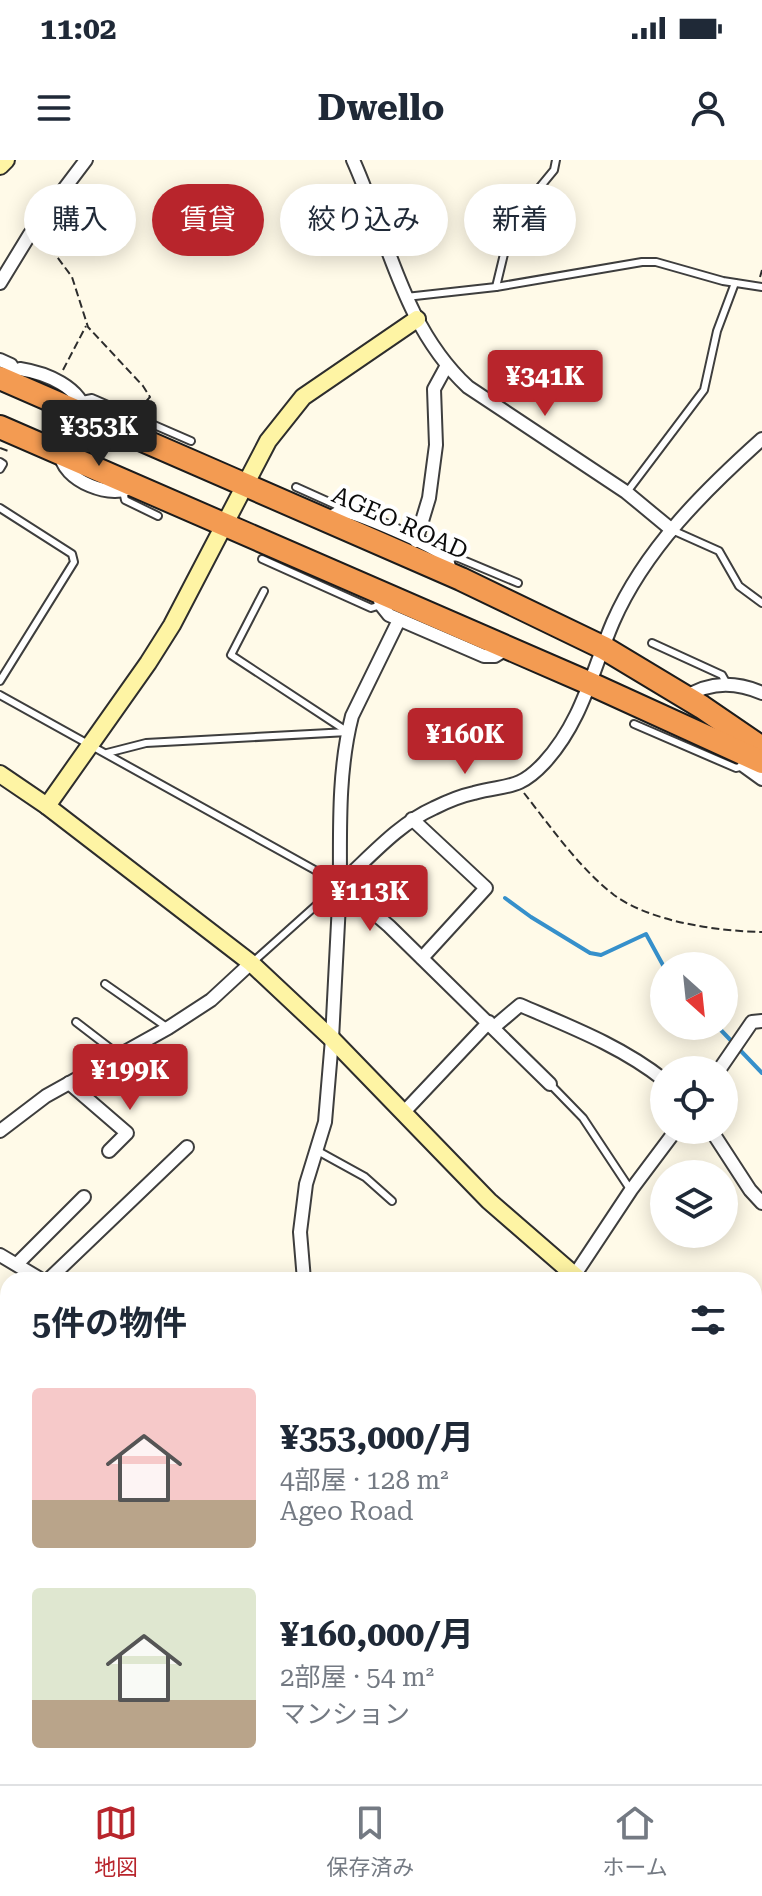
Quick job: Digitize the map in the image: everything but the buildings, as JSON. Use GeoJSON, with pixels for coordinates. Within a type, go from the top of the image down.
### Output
{"type":"FeatureCollection","features":[{"type":"Feature","properties":{"kind":"highway","name":"AGEO ROAD"},"geometry":{"type":"LineString","coordinates":[[4,372],[244,484],[333,515],[448,566],[604,648],[686,697],[754,758]]}},
{"type":"Feature","properties":{"kind":"highway"},"geometry":{"type":"LineString","coordinates":[[0,427],[129,488],[224,524],[380,598],[508,648],[754,758]]}},
{"type":"Feature","properties":{"kind":"street"},"geometry":{"type":"LineString","coordinates":[[0,166],[6,160]]}},
{"type":"Feature","properties":{"kind":"street"},"geometry":{"type":"LineString","coordinates":[[68,184],[86,160]]}},
{"type":"Feature","properties":{"kind":"street"},"geometry":{"type":"LineString","coordinates":[[353,160],[406,297],[446,367],[468,387],[626,492],[672,530]]}},
{"type":"Feature","properties":{"kind":"street"},"geometry":{"type":"LineString","coordinates":[[0,283],[24,244]]}},
{"type":"Feature","properties":{"kind":"street"},"geometry":{"type":"LineString","coordinates":[[47,806],[172,625],[268,441],[303,397],[417,319]]}},
{"type":"Feature","properties":{"kind":"street"},"geometry":{"type":"LineString","coordinates":[[416,541],[429,498],[436,445],[434,389],[446,367]]}},
{"type":"Feature","properties":{"kind":"street"},"geometry":{"type":"LineString","coordinates":[[4,372],[29,371],[57,382],[75,392],[84,408]]}},
{"type":"Feature","properties":{"kind":"street"},"geometry":{"type":"LineString","coordinates":[[0,435],[53,461],[61,456]]}},
{"type":"Feature","properties":{"kind":"street"},"geometry":{"type":"LineString","coordinates":[[340,884],[412,819],[474,792],[518,785],[543,764],[567,733],[633,584],[672,530],[714,482],[762,439]]}},
{"type":"Feature","properties":{"kind":"street"},"geometry":{"type":"LineString","coordinates":[[333,515],[364,518],[416,541],[438,551],[448,566]]}},
{"type":"Feature","properties":{"kind":"street"},"geometry":{"type":"LineString","coordinates":[[380,598],[389,615],[484,656],[495,656],[508,648]]}},
{"type":"Feature","properties":{"kind":"street"},"geometry":{"type":"LineString","coordinates":[[303,1272],[300,1232],[306,1184],[325,1122],[332,1039],[342,798],[348,732],[352,716],[399,620]]}},
{"type":"Feature","properties":{"kind":"street"},"geometry":{"type":"LineString","coordinates":[[686,697],[697,690],[727,684],[743,685],[762,693]]}},
{"type":"Feature","properties":{"kind":"street"},"geometry":{"type":"LineString","coordinates":[[754,758],[762,779]]}},
{"type":"Feature","properties":{"kind":"street"},"geometry":{"type":"LineString","coordinates":[[0,774],[47,806],[251,963],[332,1039],[489,1201],[570,1272]]}},
{"type":"Feature","properties":{"kind":"street"},"geometry":{"type":"LineString","coordinates":[[412,819],[486,888],[422,958]]}},
{"type":"Feature","properties":{"kind":"street"},"geometry":{"type":"LineString","coordinates":[[340,884],[492,1024],[550,1084]]}},
{"type":"Feature","properties":{"kind":"street"},"geometry":{"type":"LineString","coordinates":[[0,1131],[46,1096],[168,1028],[211,1000],[251,963]]}},
{"type":"Feature","properties":{"kind":"street"},"geometry":{"type":"LineString","coordinates":[[404,1112],[492,1024],[520,1005],[588,1034],[650,1069]]}},
{"type":"Feature","properties":{"kind":"street"},"geometry":{"type":"LineString","coordinates":[[729,1056],[752,1022],[762,1021]]}},
{"type":"Feature","properties":{"kind":"street"},"geometry":{"type":"LineString","coordinates":[[69,1083],[127,1133],[109,1151]]}},
{"type":"Feature","properties":{"kind":"street"},"geometry":{"type":"LineString","coordinates":[[581,1272],[631,1190],[666,1144]]}},
{"type":"Feature","properties":{"kind":"street"},"geometry":{"type":"LineString","coordinates":[[720,1144],[762,1203]]}},
{"type":"Feature","properties":{"kind":"street"},"geometry":{"type":"LineString","coordinates":[[56,1272],[187,1147]]}},
{"type":"Feature","properties":{"kind":"street"},"geometry":{"type":"LineString","coordinates":[[17,1264],[84,1197]]}},
{"type":"Feature","properties":{"kind":"street"},"geometry":{"type":"LineString","coordinates":[[0,1255],[30,1272]]}},
{"type":"Feature","properties":{"kind":"lane"},"geometry":{"type":"LineString","coordinates":[[496,287],[512,221],[554,170],[556,160]]}},
{"type":"Feature","properties":{"kind":"lane"},"geometry":{"type":"LineString","coordinates":[[406,297],[496,287],[642,262],[656,262],[762,287]]}},
{"type":"Feature","properties":{"kind":"lane"},"geometry":{"type":"LineString","coordinates":[[626,492],[704,390],[717,331],[735,283]]}},
{"type":"Feature","properties":{"kind":"lane"},"geometry":{"type":"LineString","coordinates":[[84,408],[92,398],[191,441]]}},
{"type":"Feature","properties":{"kind":"lane"},"geometry":{"type":"LineString","coordinates":[[0,462],[3,464],[0,469]]}},
{"type":"Feature","properties":{"kind":"lane"},"geometry":{"type":"LineString","coordinates":[[296,487],[336,505],[333,515]]}},
{"type":"Feature","properties":{"kind":"lane"},"geometry":{"type":"LineString","coordinates":[[129,488],[125,500],[158,516]]}},
{"type":"Feature","properties":{"kind":"lane"},"geometry":{"type":"LineString","coordinates":[[0,508],[72,554],[74,562],[0,681]]}},
{"type":"Feature","properties":{"kind":"lane"},"geometry":{"type":"LineString","coordinates":[[672,530],[719,551],[739,586],[762,603]]}},
{"type":"Feature","properties":{"kind":"lane"},"geometry":{"type":"LineString","coordinates":[[448,566],[456,557],[518,583]]}},
{"type":"Feature","properties":{"kind":"lane"},"geometry":{"type":"LineString","coordinates":[[262,559],[371,608],[380,598]]}},
{"type":"Feature","properties":{"kind":"lane"},"geometry":{"type":"LineString","coordinates":[[264,591],[231,655],[348,732]]}},
{"type":"Feature","properties":{"kind":"lane"},"geometry":{"type":"LineString","coordinates":[[652,643],[722,675],[727,684]]}},
{"type":"Feature","properties":{"kind":"lane"},"geometry":{"type":"LineString","coordinates":[[0,695],[340,884],[251,963]]}},
{"type":"Feature","properties":{"kind":"lane"},"geometry":{"type":"LineString","coordinates":[[634,724],[736,768],[754,758]]}},
{"type":"Feature","properties":{"kind":"lane"},"geometry":{"type":"LineString","coordinates":[[107,753],[146,743],[348,732]]}},
{"type":"Feature","properties":{"kind":"lane"},"geometry":{"type":"LineString","coordinates":[[105,984],[168,1028]]}},
{"type":"Feature","properties":{"kind":"lane"},"geometry":{"type":"LineString","coordinates":[[76,1022],[119,1055]]}},
{"type":"Feature","properties":{"kind":"lane"},"geometry":{"type":"LineString","coordinates":[[550,1084],[583,1118],[631,1190]]}},
{"type":"Feature","properties":{"kind":"lane"},"geometry":{"type":"LineString","coordinates":[[316,1150],[365,1177],[392,1201]]}},
{"type":"Feature","properties":{"kind":"path"},"geometry":{"type":"LineString","coordinates":[[56,256],[72,277],[87,323],[150,397],[134,415]]}},
{"type":"Feature","properties":{"kind":"path"},"geometry":{"type":"LineString","coordinates":[[57,382],[87,323]]}},
{"type":"Feature","properties":{"kind":"path"},"geometry":{"type":"LineString","coordinates":[[518,785],[575,856],[612,894],[630,905],[711,929],[762,932]]}},
{"type":"Feature","properties":{"kind":"waterway"},"geometry":{"type":"LineString","coordinates":[[505,898],[590,953],[601,955],[646,934],[656,952]]}},
{"type":"Feature","properties":{"kind":"waterway"},"geometry":{"type":"LineString","coordinates":[[730,1040],[762,1073]]}}]}
